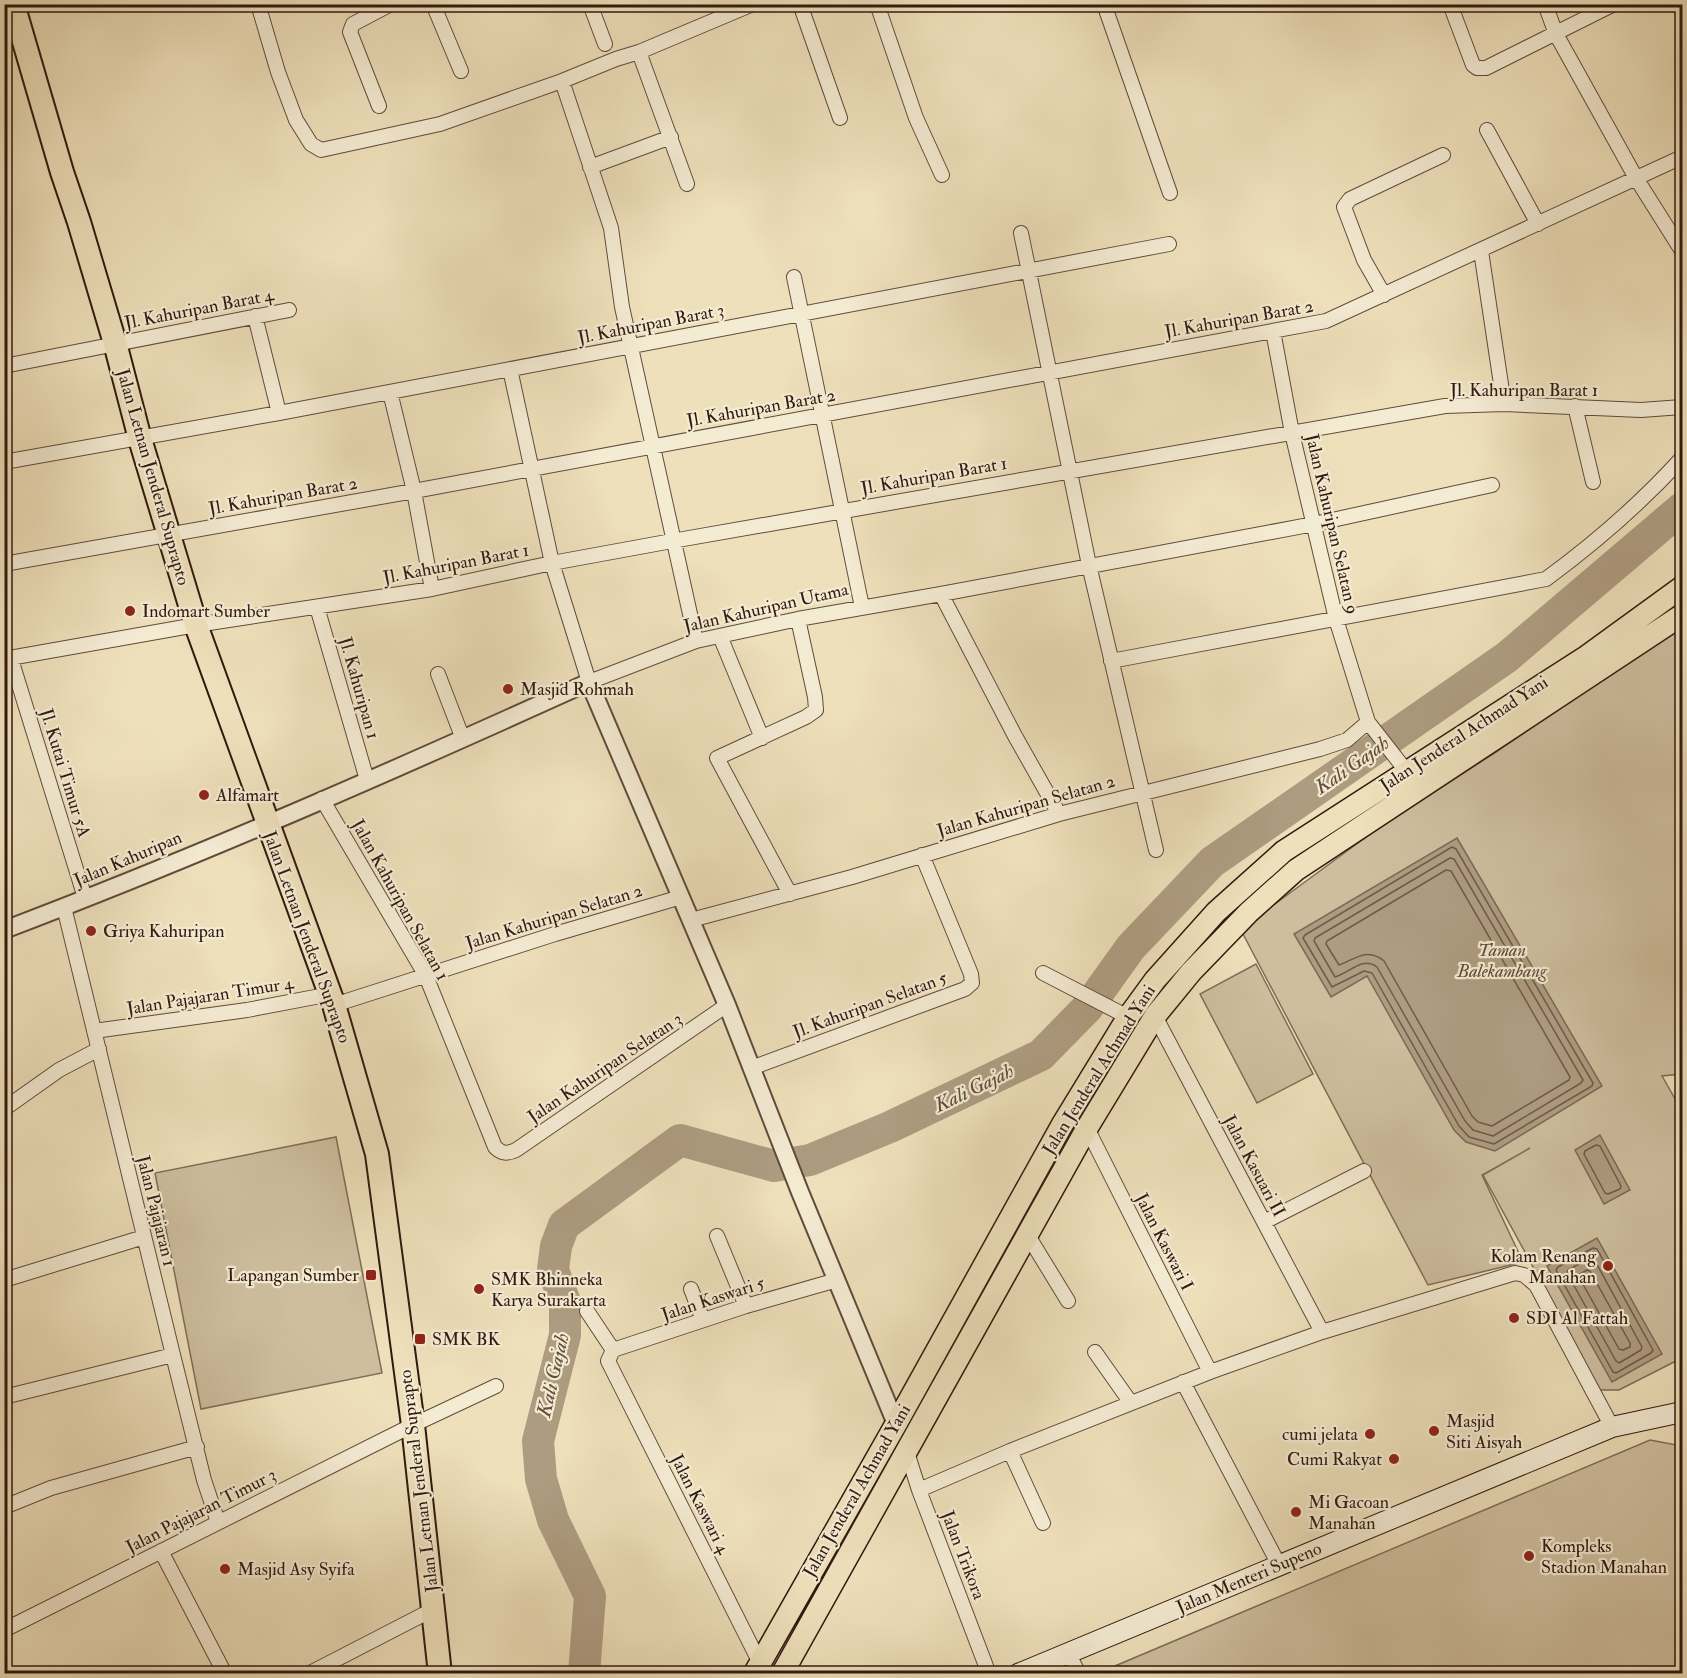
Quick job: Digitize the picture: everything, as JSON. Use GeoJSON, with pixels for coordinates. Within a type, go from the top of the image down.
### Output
{"type":"FeatureCollection","features":[{"type":"Feature","properties":{"kind":"highway","name":"Jalan Letnan Jenderal Suprapto"},"geometry":{"type":"LineString","coordinates":[[13,4],[196,625],[332,1000],[377,1154],[413,1425],[440,1674]]}},
{"type":"Feature","properties":{"kind":"main road","name":"Jalan Jenderal Achmad Yani"},"geometry":{"type":"LineString","coordinates":[[757,1668],[896,1424],[1122,1015],[1216,912],[1284,851],[1402,764],[1587,656],[1683,587]]}},
{"type":"Feature","properties":{"kind":"main road","name":"Jalan Jenderal Achmad Yani"},"geometry":{"type":"LineString","coordinates":[[782,1674],[1086,1128],[1155,1016],[1191,972],[1249,912],[1296,870],[1683,615]]}},
{"type":"Feature","properties":{"kind":"main road","name":"Jalan Menteri Supeno"},"geometry":{"type":"LineString","coordinates":[[1018,1674],[1612,1427],[1683,1412]]}},
{"type":"Feature","properties":{"kind":"street"},"geometry":{"type":"LineString","coordinates":[[258,4],[278,72],[296,120],[311,144],[321,150],[440,124],[639,52],[753,4]]}},
{"type":"Feature","properties":{"kind":"street"},"geometry":{"type":"LineString","coordinates":[[379,106],[350,32],[353,24],[391,4]]}},
{"type":"Feature","properties":{"kind":"street"},"geometry":{"type":"LineString","coordinates":[[434,4],[461,71]]}},
{"type":"Feature","properties":{"kind":"street"},"geometry":{"type":"LineString","coordinates":[[590,4],[605,44]]}},
{"type":"Feature","properties":{"kind":"street"},"geometry":{"type":"LineString","coordinates":[[800,4],[840,118]]}},
{"type":"Feature","properties":{"kind":"street"},"geometry":{"type":"LineString","coordinates":[[877,4],[916,118],[942,175]]}},
{"type":"Feature","properties":{"kind":"street"},"geometry":{"type":"LineString","coordinates":[[1104,4],[1170,193]]}},
{"type":"Feature","properties":{"kind":"street"},"geometry":{"type":"LineString","coordinates":[[1450,4],[1473,65],[1477,68],[1486,68],[1614,4]]}},
{"type":"Feature","properties":{"kind":"street"},"geometry":{"type":"LineString","coordinates":[[1545,4],[1556,34],[1636,178],[1683,251]]}},
{"type":"Feature","properties":{"kind":"street"},"geometry":{"type":"LineString","coordinates":[[639,52],[687,184]]}},
{"type":"Feature","properties":{"kind":"street"},"geometry":{"type":"LineString","coordinates":[[562,81],[611,228],[617,282],[672,541],[696,641]]}},
{"type":"Feature","properties":{"kind":"street"},"geometry":{"type":"LineString","coordinates":[[1487,130],[1538,224]]}},
{"type":"Feature","properties":{"kind":"street"},"geometry":{"type":"LineString","coordinates":[[590,167],[671,137]]}},
{"type":"Feature","properties":{"kind":"street"},"geometry":{"type":"LineString","coordinates":[[1379,297],[1344,207],[1350,199],[1443,155]]}},
{"type":"Feature","properties":{"kind":"street","name":"Jl. Kahuripan Barat 2"},"geometry":{"type":"LineString","coordinates":[[4,564],[414,491],[1326,321],[1359,308],[1683,157]]}},
{"type":"Feature","properties":{"kind":"street"},"geometry":{"type":"LineString","coordinates":[[1021,233],[1089,565],[1156,850]]}},
{"type":"Feature","properties":{"kind":"street","name":"Jl. Kahuripan Barat 3"},"geometry":{"type":"LineString","coordinates":[[4,462],[279,413],[1169,244]]}},
{"type":"Feature","properties":{"kind":"street"},"geometry":{"type":"LineString","coordinates":[[1481,251],[1504,404]]}},
{"type":"Feature","properties":{"kind":"street"},"geometry":{"type":"LineString","coordinates":[[794,277],[862,607]]}},
{"type":"Feature","properties":{"kind":"street","name":"Jl. Kahuripan Barat 4"},"geometry":{"type":"LineString","coordinates":[[4,366],[289,310]]}},
{"type":"Feature","properties":{"kind":"street"},"geometry":{"type":"LineString","coordinates":[[255,316],[279,413]]}},
{"type":"Feature","properties":{"kind":"street","name":"Jalan Kahuripan Selatan 9"},"geometry":{"type":"LineString","coordinates":[[1273,331],[1292,433],[1336,619],[1370,724]]}},
{"type":"Feature","properties":{"kind":"street"},"geometry":{"type":"LineString","coordinates":[[510,369],[552,563],[589,682],[727,1005],[800,1192],[896,1424]]}},
{"type":"Feature","properties":{"kind":"street"},"geometry":{"type":"LineString","coordinates":[[390,392],[414,491],[432,589]]}},
{"type":"Feature","properties":{"kind":"street","name":"Jl. Kahuripan Barat 1"},"geometry":{"type":"LineString","coordinates":[[8,659],[196,625],[432,589],[552,563],[672,541],[1445,406],[1504,404],[1641,410],[1683,407]]}},
{"type":"Feature","properties":{"kind":"street"},"geometry":{"type":"LineString","coordinates":[[1575,406],[1593,482]]}},
{"type":"Feature","properties":{"kind":"street"},"geometry":{"type":"LineString","coordinates":[[1111,661],[1546,579],[1578,555],[1656,487],[1683,458]]}},
{"type":"Feature","properties":{"kind":"street","name":"Jalan Kahuripan Utama"},"geometry":{"type":"LineString","coordinates":[[266,823],[463,739],[589,682],[696,641],[798,619],[1314,524],[1492,485]]}},
{"type":"Feature","properties":{"kind":"street"},"geometry":{"type":"LineString","coordinates":[[941,594],[1015,736],[1059,814]]}},
{"type":"Feature","properties":{"kind":"street","name":"Jl. Kahuripan 1"},"geometry":{"type":"LineString","coordinates":[[317,607],[367,780]]}},
{"type":"Feature","properties":{"kind":"street"},"geometry":{"type":"LineString","coordinates":[[790,894],[717,758],[806,717],[816,710],[798,619]]}},
{"type":"Feature","properties":{"kind":"street"},"geometry":{"type":"LineString","coordinates":[[720,636],[762,738]]}},
{"type":"Feature","properties":{"kind":"street","name":"Jl. Kutai Timur 5A"},"geometry":{"type":"LineString","coordinates":[[8,659],[85,898]]}},
{"type":"Feature","properties":{"kind":"street"},"geometry":{"type":"LineString","coordinates":[[438,674],[463,739]]}},
{"type":"Feature","properties":{"kind":"street"},"geometry":{"type":"LineString","coordinates":[[1370,724],[1419,789]]}},
{"type":"Feature","properties":{"kind":"street","name":"Jalan Kahuripan Selatan 2"},"geometry":{"type":"LineString","coordinates":[[691,920],[852,877],[1059,814],[1320,749],[1347,740],[1370,724]]}},
{"type":"Feature","properties":{"kind":"street","name":"Jalan Kahuripan Selatan 1"},"geometry":{"type":"LineString","coordinates":[[322,799],[426,976],[495,1147],[500,1152]]}},
{"type":"Feature","properties":{"kind":"street","name":"Jalan Kahuripan"},"geometry":{"type":"LineString","coordinates":[[4,930],[64,908],[266,823]]}},
{"type":"Feature","properties":{"kind":"street","name":"Jl. Kahuripan Selatan 5"},"geometry":{"type":"LineString","coordinates":[[752,1068],[965,989],[972,983],[971,974],[922,855]]}},
{"type":"Feature","properties":{"kind":"street","name":"Jalan Kahuripan Selatan 2"},"geometry":{"type":"LineString","coordinates":[[332,1000],[426,976],[555,934],[681,897]]}},
{"type":"Feature","properties":{"kind":"street","name":"Jalan Pajajaran 1"},"geometry":{"type":"LineString","coordinates":[[64,908],[204,1480],[218,1522]]}},
{"type":"Feature","properties":{"kind":"street"},"geometry":{"type":"LineString","coordinates":[[1043,973],[1122,1015]]}},
{"type":"Feature","properties":{"kind":"street","name":"Jalan Pajajaran Timur 4"},"geometry":{"type":"LineString","coordinates":[[94,1031],[332,1000]]}},
{"type":"Feature","properties":{"kind":"street","name":"Jalan Kahuripan Selatan 3"},"geometry":{"type":"LineString","coordinates":[[500,1152],[508,1153],[516,1150],[727,1005]]}},
{"type":"Feature","properties":{"kind":"street","name":"Jalan Kasuari II"},"geometry":{"type":"LineString","coordinates":[[1155,1016],[1322,1332]]}},
{"type":"Feature","properties":{"kind":"street"},"geometry":{"type":"LineString","coordinates":[[4,1110],[59,1070],[99,1049]]}},
{"type":"Feature","properties":{"kind":"street","name":"Jalan Kaswari I"},"geometry":{"type":"LineString","coordinates":[[1086,1128],[1210,1372]]}},
{"type":"Feature","properties":{"kind":"street"},"geometry":{"type":"LineString","coordinates":[[1264,1222],[1364,1171]]}},
{"type":"Feature","properties":{"kind":"street"},"geometry":{"type":"LineString","coordinates":[[1027,1234],[1068,1301]]}},
{"type":"Feature","properties":{"kind":"street"},"geometry":{"type":"LineString","coordinates":[[717,1236],[746,1306]]}},
{"type":"Feature","properties":{"kind":"street"},"geometry":{"type":"LineString","coordinates":[[4,1280],[144,1237]]}},
{"type":"Feature","properties":{"kind":"street"},"geometry":{"type":"LineString","coordinates":[[919,1490],[1010,1451],[1210,1372],[1322,1332],[1507,1274],[1524,1275],[1536,1285],[1612,1427]]}},
{"type":"Feature","properties":{"kind":"street","name":"Jalan Kaswari 5"},"geometry":{"type":"LineString","coordinates":[[610,1355],[746,1306],[837,1280]]}},
{"type":"Feature","properties":{"kind":"street"},"geometry":{"type":"LineString","coordinates":[[691,1289],[704,1320]]}},
{"type":"Feature","properties":{"kind":"street","name":"Jalan Kaswari 4"},"geometry":{"type":"LineString","coordinates":[[587,1311],[610,1355],[757,1668]]}},
{"type":"Feature","properties":{"kind":"street"},"geometry":{"type":"LineString","coordinates":[[1095,1352],[1131,1403]]}},
{"type":"Feature","properties":{"kind":"street"},"geometry":{"type":"LineString","coordinates":[[4,1397],[173,1355]]}},
{"type":"Feature","properties":{"kind":"street"},"geometry":{"type":"LineString","coordinates":[[1184,1382],[1279,1565]]}},
{"type":"Feature","properties":{"kind":"street","name":"Jalan Pajajaran Timur 3"},"geometry":{"type":"LineString","coordinates":[[4,1630],[413,1425],[496,1386]]}},
{"type":"Feature","properties":{"kind":"street"},"geometry":{"type":"LineString","coordinates":[[4,1507],[51,1488],[197,1447]]}},
{"type":"Feature","properties":{"kind":"street","name":"Jalan Trikora"},"geometry":{"type":"LineString","coordinates":[[906,1449],[919,1490],[989,1674]]}},
{"type":"Feature","properties":{"kind":"street"},"geometry":{"type":"LineString","coordinates":[[1010,1451],[1043,1523]]}},
{"type":"Feature","properties":{"kind":"street"},"geometry":{"type":"LineString","coordinates":[[161,1551],[225,1674]]}},
{"type":"Feature","properties":{"kind":"street"},"geometry":{"type":"LineString","coordinates":[[308,1674],[434,1609]]}},
{"type":"Feature","properties":{"kind":"street"},"geometry":{"type":"LineString","coordinates":[[1068,1653],[1079,1674]]}},
{"type":"Feature","properties":{"kind":"green space","name":"Taman Balekambang"},"geometry":{"type":"Polygon","coordinates":[[[1682,626],[1682,1074],[1662,1076],[1682,1111],[1682,1358],[1619,1390],[1600,1390],[1483,1175],[1530,1148],[1482,1175],[1523,1262],[1428,1285],[1243,934],[1264,912],[1377,829],[1496,752],[1682,626]]]}},
{"type":"Feature","properties":{"kind":"green space"},"geometry":{"type":"Polygon","coordinates":[[[1256,964],[1313,1074],[1257,1103],[1200,994],[1256,964]]]}},
{"type":"Feature","properties":{"kind":"green space","name":"Lapangan Sumber"},"geometry":{"type":"Polygon","coordinates":[[[336,1137],[382,1373],[201,1409],[155,1173],[336,1137]]]}},
{"type":"Feature","properties":{"kind":"green space","name":"Kompleks Stadion Manahan"},"geometry":{"type":"Polygon","coordinates":[[[1650,1440],[1682,1446],[1682,1673],[1119,1674],[1115,1666],[1650,1440]]]}},
{"type":"Feature","properties":{"kind":"water"},"geometry":{"type":"Polygon","coordinates":[[[1457,838],[1602,1086],[1495,1151],[1466,1142],[1454,1130],[1367,976],[1331,997],[1294,934],[1457,838]]]}},
{"type":"Feature","properties":{"kind":"water"},"geometry":{"type":"Polygon","coordinates":[[[1600,1135],[1630,1190],[1604,1204],[1575,1150],[1600,1135]]]}},
{"type":"Feature","properties":{"kind":"water"},"geometry":{"type":"Polygon","coordinates":[[[1597,1238],[1662,1354],[1612,1382],[1547,1266],[1597,1238]]]}},
{"type":"Feature","properties":{"kind":"waterway","name":"Kali Gajah"},"geometry":{"type":"LineString","coordinates":[[584,1674],[590,1596],[553,1520],[541,1479],[538,1441],[565,1335],[565,1302],[553,1270],[556,1246],[564,1225],[680,1140],[774,1166],[810,1160],[890,1127],[1041,1055],[1088,1007],[1131,947],[1212,862],[1507,657],[1682,508]]}},
{"type":"Feature","properties":{"kind":"place","name":"Indomart Sumber"},"geometry":{"type":"Point","coordinates":[130,611]}},
{"type":"Feature","properties":{"kind":"place","name":"Masjid Rohmah"},"geometry":{"type":"Point","coordinates":[508,689]}},
{"type":"Feature","properties":{"kind":"place","name":"Alfamart"},"geometry":{"type":"Point","coordinates":[204,795]}},
{"type":"Feature","properties":{"kind":"place","name":"Griya Kahuripan"},"geometry":{"type":"Point","coordinates":[91,931]}},
{"type":"Feature","properties":{"kind":"place","name":"Kolam Renang Manahan"},"geometry":{"type":"Point","coordinates":[1608,1266]}},
{"type":"Feature","properties":{"kind":"place","name":"Lapangan Sumber"},"geometry":{"type":"Point","coordinates":[371,1275]}},
{"type":"Feature","properties":{"kind":"place","name":"SMK Bhinneka Karya Surakarta"},"geometry":{"type":"Point","coordinates":[479,1289]}},
{"type":"Feature","properties":{"kind":"place","name":"SDI Al Fattah"},"geometry":{"type":"Point","coordinates":[1514,1318]}},
{"type":"Feature","properties":{"kind":"place","name":"SMK BK"},"geometry":{"type":"Point","coordinates":[420,1339]}},
{"type":"Feature","properties":{"kind":"place","name":"Masjid Siti Aisyah"},"geometry":{"type":"Point","coordinates":[1434,1431]}},
{"type":"Feature","properties":{"kind":"place","name":"cumi jelata"},"geometry":{"type":"Point","coordinates":[1370,1434]}},
{"type":"Feature","properties":{"kind":"place","name":"Cumi Rakyat"},"geometry":{"type":"Point","coordinates":[1394,1459]}},
{"type":"Feature","properties":{"kind":"place","name":"Mi Gacoan Manahan"},"geometry":{"type":"Point","coordinates":[1296,1512]}},
{"type":"Feature","properties":{"kind":"place","name":"Kompleks Stadion Manahan"},"geometry":{"type":"Point","coordinates":[1529,1556]}},
{"type":"Feature","properties":{"kind":"place","name":"Masjid Asy Syifa"},"geometry":{"type":"Point","coordinates":[225,1569]}}]}
